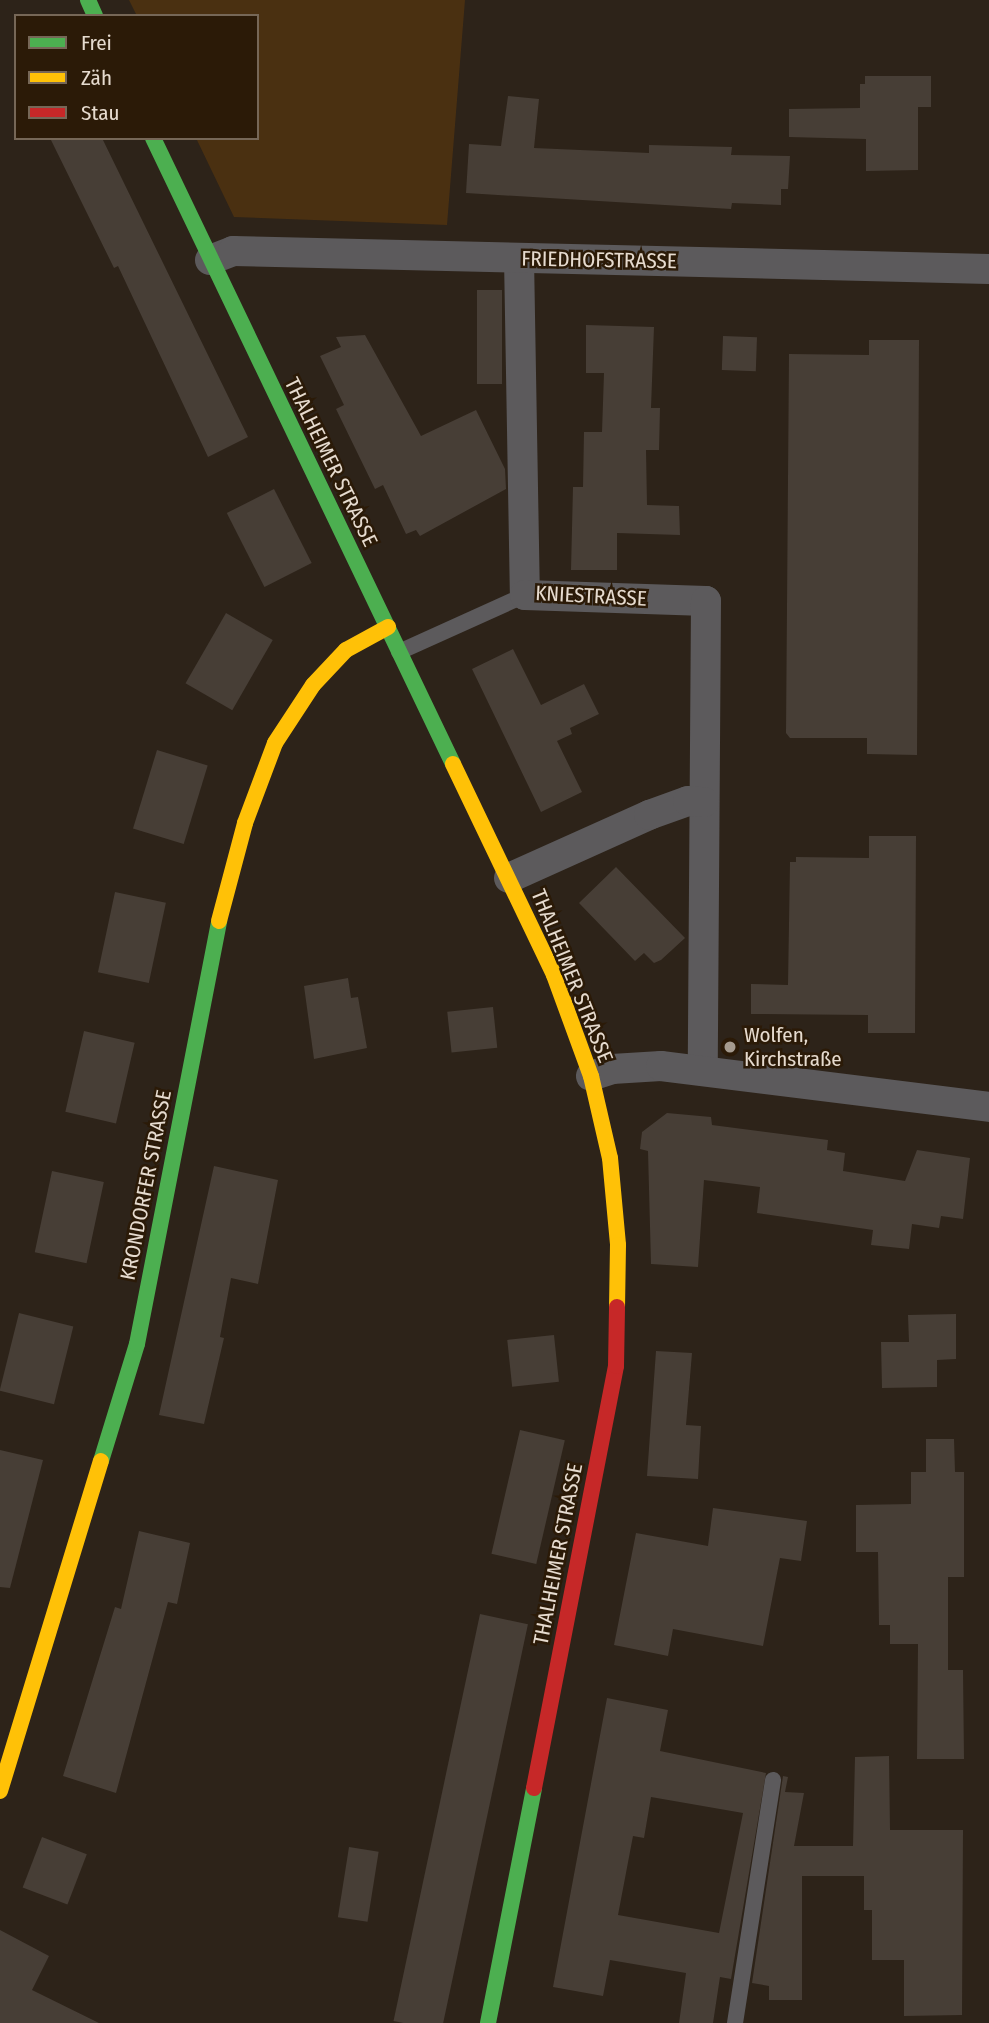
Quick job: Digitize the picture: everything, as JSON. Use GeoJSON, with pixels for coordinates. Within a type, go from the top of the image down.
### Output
{"type":"FeatureCollection","features":[{"type":"Feature","properties":{"kind":"street","name":"THALHEIMER STRASSE"},"geometry":{"type":"LineString","coordinates":[[154,140],[554,975],[591,1076],[613,1188],[619,1312],[616,1366],[488,2023]]}},
{"type":"Feature","properties":{"kind":"street","name":"FRIEDHOFSTRASSE"},"geometry":{"type":"LineString","coordinates":[[210,260],[233,251],[989,269]]}},
{"type":"Feature","properties":{"kind":"street","name":"KNIESTRASSE"},"geometry":{"type":"LineString","coordinates":[[519,258],[525,595],[706,601],[703,1070]]}},
{"type":"Feature","properties":{"kind":"street","name":"KRONDORFER STRASSE"},"geometry":{"type":"LineString","coordinates":[[0,1791],[137,1344],[213,943],[245,823],[275,743],[313,685],[346,650],[388,627]]}},
{"type":"Feature","properties":{"kind":"street"},"geometry":{"type":"LineString","coordinates":[[509,878],[649,816],[688,801],[704,802]]}},
{"type":"Feature","properties":{"kind":"street"},"geometry":{"type":"LineString","coordinates":[[591,1076],[637,1066],[703,1070],[989,1107]]}},
{"type":"Feature","properties":{"kind":"lane"},"geometry":{"type":"LineString","coordinates":[[399,652],[525,595]]}},
{"type":"Feature","properties":{"kind":"lane"},"geometry":{"type":"LineString","coordinates":[[735,2023],[773,1780]]}},
{"type":"Feature","properties":{"kind":"shaded area"},"geometry":{"type":"Polygon","coordinates":[[[129,0],[465,0],[447,225],[234,217],[197,140],[259,140],[259,14],[136,14],[129,0]]]}},
{"type":"Feature","properties":{"kind":"building"},"geometry":{"type":"Polygon","coordinates":[[[865,76],[931,76],[931,107],[918,107],[918,170],[866,171],[866,139],[789,137],[789,109],[860,108],[860,84],[865,84],[865,76]]]}},
{"type":"Feature","properties":{"kind":"building"},"geometry":{"type":"Polygon","coordinates":[[[508,96],[539,99],[534,148],[649,153],[649,145],[732,147],[731,155],[790,156],[788,189],[781,189],[781,205],[732,203],[731,209],[466,193],[469,144],[501,146],[508,96]]]}},
{"type":"Feature","properties":{"kind":"building"},"geometry":{"type":"Polygon","coordinates":[[[51,140],[103,140],[248,437],[208,457],[118,266],[114,268],[51,140]]]}},
{"type":"Feature","properties":{"kind":"building"},"geometry":{"type":"Polygon","coordinates":[[[477,290],[502,290],[502,384],[477,384],[477,290]]]}},
{"type":"Feature","properties":{"kind":"building"},"geometry":{"type":"Polygon","coordinates":[[[586,325],[654,327],[651,408],[660,408],[659,450],[646,450],[647,505],[679,506],[680,535],[617,533],[617,570],[571,570],[573,487],[583,487],[584,432],[602,432],[604,373],[586,373],[586,325]]]}},
{"type":"Feature","properties":{"kind":"building"},"geometry":{"type":"Polygon","coordinates":[[[365,335],[421,436],[476,410],[505,469],[506,489],[420,536],[416,530],[406,534],[383,485],[375,489],[336,409],[344,405],[320,356],[341,347],[336,337],[365,335]]]}},
{"type":"Feature","properties":{"kind":"building"},"geometry":{"type":"Polygon","coordinates":[[[723,336],[757,337],[756,371],[722,370],[723,336]]]}},
{"type":"Feature","properties":{"kind":"building"},"geometry":{"type":"Polygon","coordinates":[[[869,340],[919,340],[917,755],[867,754],[867,738],[790,738],[786,733],[789,354],[869,355],[869,340]]]}},
{"type":"Feature","properties":{"kind":"building"},"geometry":{"type":"Polygon","coordinates":[[[274,489],[312,563],[264,587],[227,513],[274,489]]]}},
{"type":"Feature","properties":{"kind":"building"},"geometry":{"type":"Polygon","coordinates":[[[226,613],[273,640],[232,710],[186,683],[226,613]]]}},
{"type":"Feature","properties":{"kind":"building"},"geometry":{"type":"Polygon","coordinates":[[[513,649],[541,705],[584,684],[599,714],[570,728],[572,734],[557,741],[582,792],[541,812],[472,669],[513,649]]]}},
{"type":"Feature","properties":{"kind":"building"},"geometry":{"type":"Polygon","coordinates":[[[157,750],[208,765],[184,844],[133,828],[157,750]]]}},
{"type":"Feature","properties":{"kind":"building"},"geometry":{"type":"Polygon","coordinates":[[[869,836],[916,836],[915,1033],[868,1033],[868,1015],[751,1014],[751,984],[788,985],[790,862],[796,862],[796,857],[869,858],[869,836]]]}},
{"type":"Feature","properties":{"kind":"building"},"geometry":{"type":"Polygon","coordinates":[[[616,867],[685,938],[661,960],[654,963],[644,953],[635,961],[579,903],[616,867]]]}},
{"type":"Feature","properties":{"kind":"building"},"geometry":{"type":"Polygon","coordinates":[[[115,892],[166,903],[149,983],[98,972],[115,892]]]}},
{"type":"Feature","properties":{"kind":"building"},"geometry":{"type":"Polygon","coordinates":[[[348,978],[351,998],[358,997],[367,1048],[314,1059],[304,986],[348,978]]]}},
{"type":"Feature","properties":{"kind":"building"},"geometry":{"type":"Polygon","coordinates":[[[493,1007],[497,1048],[452,1053],[447,1012],[493,1007]]]}},
{"type":"Feature","properties":{"kind":"building"},"geometry":{"type":"Polygon","coordinates":[[[84,1031],[135,1043],[116,1124],[65,1112],[84,1031]]]}},
{"type":"Feature","properties":{"kind":"building"},"geometry":{"type":"Polygon","coordinates":[[[667,1113],[711,1117],[712,1125],[828,1140],[827,1150],[845,1153],[843,1171],[905,1181],[917,1150],[970,1158],[963,1219],[941,1216],[939,1228],[912,1224],[909,1249],[871,1245],[873,1230],[757,1213],[760,1187],[704,1180],[698,1267],[651,1264],[648,1151],[640,1149],[642,1132],[667,1113]]]}},
{"type":"Feature","properties":{"kind":"building"},"geometry":{"type":"Polygon","coordinates":[[[214,1166],[278,1180],[258,1284],[231,1278],[220,1337],[224,1338],[204,1424],[159,1415],[214,1166]]]}},
{"type":"Feature","properties":{"kind":"building"},"geometry":{"type":"Polygon","coordinates":[[[52,1171],[104,1182],[87,1263],[35,1252],[52,1171]]]}},
{"type":"Feature","properties":{"kind":"building"},"geometry":{"type":"Polygon","coordinates":[[[19,1313],[73,1327],[54,1404],[0,1391],[19,1313]]]}},
{"type":"Feature","properties":{"kind":"building"},"geometry":{"type":"Polygon","coordinates":[[[956,1314],[956,1359],[937,1360],[937,1387],[882,1388],[881,1342],[909,1342],[908,1315],[956,1314]]]}},
{"type":"Feature","properties":{"kind":"building"},"geometry":{"type":"Polygon","coordinates":[[[554,1335],[559,1382],[512,1387],[507,1340],[554,1335]]]}},
{"type":"Feature","properties":{"kind":"building"},"geometry":{"type":"Polygon","coordinates":[[[656,1351],[692,1353],[686,1425],[701,1426],[698,1479],[647,1476],[656,1351]]]}},
{"type":"Feature","properties":{"kind":"building"},"geometry":{"type":"Polygon","coordinates":[[[520,1430],[565,1440],[536,1564],[491,1554],[520,1430]]]}},
{"type":"Feature","properties":{"kind":"building"},"geometry":{"type":"Polygon","coordinates":[[[926,1439],[954,1439],[955,1472],[964,1472],[964,1577],[948,1577],[948,1670],[963,1670],[964,1759],[917,1759],[918,1644],[890,1644],[890,1625],[879,1625],[878,1552],[856,1552],[856,1505],[911,1504],[911,1472],[926,1472],[926,1439]]]}},
{"type":"Feature","properties":{"kind":"building"},"geometry":{"type":"Polygon","coordinates":[[[0,1450],[43,1460],[10,1588],[0,1587],[0,1450]]]}},
{"type":"Feature","properties":{"kind":"building"},"geometry":{"type":"Polygon","coordinates":[[[713,1508],[807,1521],[801,1561],[780,1558],[763,1646],[673,1629],[668,1656],[614,1645],[636,1533],[708,1546],[713,1508]]]}},
{"type":"Feature","properties":{"kind":"building"},"geometry":{"type":"Polygon","coordinates":[[[139,1531],[190,1543],[177,1604],[168,1602],[116,1793],[63,1776],[115,1607],[121,1609],[139,1531]]]}},
{"type":"Feature","properties":{"kind":"building"},"geometry":{"type":"Polygon","coordinates":[[[480,1614],[528,1624],[443,2023],[394,2021],[480,1614]]]}},
{"type":"Feature","properties":{"kind":"building"},"geometry":{"type":"Polygon","coordinates":[[[607,1698],[668,1710],[660,1751],[766,1773],[731,1979],[720,1977],[713,2023],[679,2023],[686,1973],[610,1960],[603,1996],[553,1987],[607,1698]],[[651,1797],[644,1838],[633,1836],[618,1915],[719,1933],[743,1813],[651,1797]]]}},
{"type":"Feature","properties":{"kind":"building"},"geometry":{"type":"Polygon","coordinates":[[[889,1756],[890,1830],[963,1830],[962,2015],[904,2016],[904,1960],[872,1960],[872,1910],[864,1910],[864,1876],[802,1876],[802,2000],[769,2000],[769,1986],[752,1983],[783,1776],[788,1777],[785,1792],[804,1793],[794,1846],[853,1846],[855,1757],[889,1756]]]}},
{"type":"Feature","properties":{"kind":"building"},"geometry":{"type":"Polygon","coordinates":[[[42,1837],[87,1854],[67,1905],[23,1887],[42,1837]]]}},
{"type":"Feature","properties":{"kind":"building"},"geometry":{"type":"Polygon","coordinates":[[[349,1847],[379,1852],[368,1922],[338,1917],[349,1847]]]}},
{"type":"Feature","properties":{"kind":"building"},"geometry":{"type":"Polygon","coordinates":[[[0,1930],[49,1956],[32,1990],[99,2023],[0,2023],[0,1930]]]}},
{"type":"Feature","properties":{"kind":"traffic: fast"},"geometry":{"type":"LineString","coordinates":[[88,0],[94,14]]}},
{"type":"Feature","properties":{"kind":"traffic: fast"},"geometry":{"type":"LineString","coordinates":[[154,140],[453,764]]}},
{"type":"Feature","properties":{"kind":"traffic: fast"},"geometry":{"type":"LineString","coordinates":[[101,1461],[137,1344],[219,921]]}},
{"type":"Feature","properties":{"kind":"traffic: fast"},"geometry":{"type":"LineString","coordinates":[[488,2023],[534,1788]]}},
{"type":"Feature","properties":{"kind":"traffic: slow"},"geometry":{"type":"LineString","coordinates":[[219,921],[245,823],[275,743],[313,685],[346,650],[388,627]]}},
{"type":"Feature","properties":{"kind":"traffic: slow"},"geometry":{"type":"LineString","coordinates":[[453,764],[554,975],[591,1076],[610,1158],[618,1245],[617,1307]]}},
{"type":"Feature","properties":{"kind":"traffic: slow"},"geometry":{"type":"LineString","coordinates":[[0,1791],[101,1461]]}},
{"type":"Feature","properties":{"kind":"traffic: jam"},"geometry":{"type":"LineString","coordinates":[[534,1788],[616,1366],[617,1307]]}},
{"type":"Feature","properties":{"kind":"place","name":"Wolfen, Kirchstraße"},"geometry":{"type":"Point","coordinates":[730,1047]}}]}
